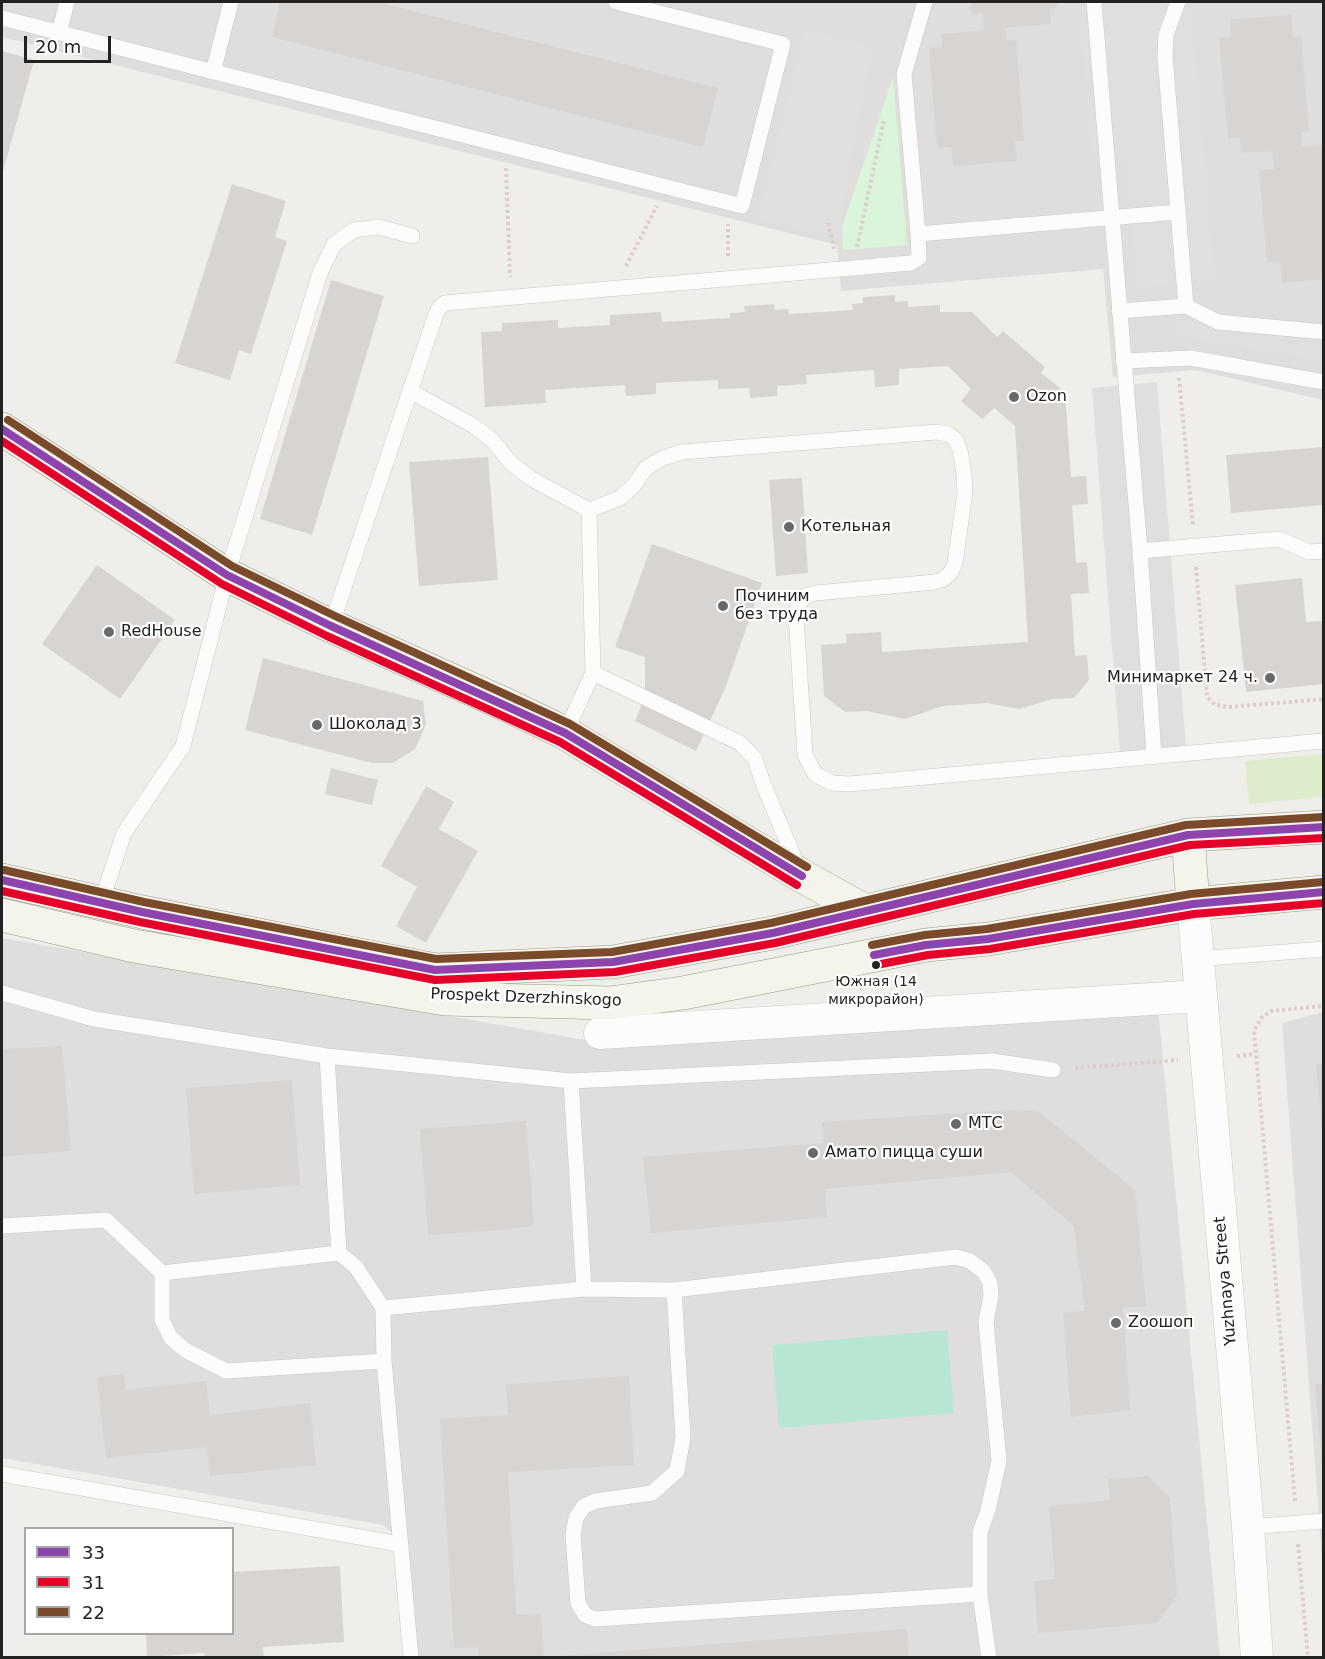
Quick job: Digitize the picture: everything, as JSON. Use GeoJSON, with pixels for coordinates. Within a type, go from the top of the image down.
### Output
{"type":"FeatureCollection","features":[{"type":"Feature","properties":{"kind":"street"},"geometry":{"type":"LineString","coordinates":[[2,429],[227,575],[331,626],[499,701],[564,733],[802,876],[866,911]]}},
{"type":"Feature","properties":{"kind":"street","name":"Prospekt Dzerzhinskogo"},"geometry":{"type":"LineString","coordinates":[[2,880],[101,903],[435,970],[613,962],[773,933],[1188,835],[1323,827]]}},
{"type":"Feature","properties":{"kind":"street"},"geometry":{"type":"LineString","coordinates":[[1188,835],[1193,904]]}},
{"type":"Feature","properties":{"kind":"street"},"geometry":{"type":"LineString","coordinates":[[802,876],[818,897],[820,904],[820,915],[814,923]]}},
{"type":"Feature","properties":{"kind":"street","name":"Prospekt Dzerzhinskogo"},"geometry":{"type":"LineString","coordinates":[[2,915],[134,946],[445,999],[610,1003],[683,993],[926,945],[988,939],[1193,904],[1323,892]]}},
{"type":"Feature","properties":{"kind":"street","name":"Yuzhnaya Street"},"geometry":{"type":"LineString","coordinates":[[1193,904],[1248,1527],[1257,1658]]}},
{"type":"Feature","properties":{"kind":"street"},"geometry":{"type":"LineString","coordinates":[[600,1033],[1200,996]]}},
{"type":"Feature","properties":{"kind":"lane"},"geometry":{"type":"LineString","coordinates":[[59,33],[68,2]]}},
{"type":"Feature","properties":{"kind":"lane"},"geometry":{"type":"LineString","coordinates":[[213,72],[231,2]]}},
{"type":"Feature","properties":{"kind":"lane"},"geometry":{"type":"LineString","coordinates":[[2,18],[742,206],[783,44],[616,2]]}},
{"type":"Feature","properties":{"kind":"lane"},"geometry":{"type":"LineString","coordinates":[[331,626],[439,308],[445,303],[916,262],[919,258],[918,234],[904,74],[925,2]]}},
{"type":"Feature","properties":{"kind":"lane"},"geometry":{"type":"LineString","coordinates":[[1094,2],[1140,551],[1154,755]]}},
{"type":"Feature","properties":{"kind":"lane"},"geometry":{"type":"LineString","coordinates":[[1178,2],[1166,35],[1165,57],[1186,306]]}},
{"type":"Feature","properties":{"kind":"lane"},"geometry":{"type":"LineString","coordinates":[[918,234],[1178,212]]}},
{"type":"Feature","properties":{"kind":"lane"},"geometry":{"type":"LineString","coordinates":[[101,903],[124,833],[183,746],[227,575],[320,273],[334,244],[354,230],[379,227],[412,236]]}},
{"type":"Feature","properties":{"kind":"lane"},"geometry":{"type":"LineString","coordinates":[[1119,311],[1186,306],[1218,322],[1323,332]]}},
{"type":"Feature","properties":{"kind":"lane"},"geometry":{"type":"LineString","coordinates":[[1123,361],[1191,358],[1323,382]]}},
{"type":"Feature","properties":{"kind":"lane"},"geometry":{"type":"LineString","coordinates":[[410,391],[474,426],[492,440],[510,463],[530,478],[589,510],[620,498],[634,485],[646,468],[663,458],[682,452],[937,432],[948,434],[956,440],[960,450],[965,492],[955,563],[951,572],[944,579],[934,582],[816,593],[805,596],[798,605],[796,616],[805,755],[815,774],[832,783],[849,784],[1323,741]]}},
{"type":"Feature","properties":{"kind":"lane"},"geometry":{"type":"LineString","coordinates":[[564,733],[593,673],[589,510]]}},
{"type":"Feature","properties":{"kind":"lane"},"geometry":{"type":"LineString","coordinates":[[1140,551],[1279,539],[1309,552],[1323,551]]}},
{"type":"Feature","properties":{"kind":"lane"},"geometry":{"type":"LineString","coordinates":[[593,673],[740,743],[755,759],[802,876]]}},
{"type":"Feature","properties":{"kind":"lane"},"geometry":{"type":"LineString","coordinates":[[1197,958],[1323,949]]}},
{"type":"Feature","properties":{"kind":"lane"},"geometry":{"type":"LineString","coordinates":[[2,993],[94,1019],[327,1056],[571,1081],[992,1061],[1053,1070]]}},
{"type":"Feature","properties":{"kind":"lane"},"geometry":{"type":"LineString","coordinates":[[327,1056],[339,1253]]}},
{"type":"Feature","properties":{"kind":"lane"},"geometry":{"type":"LineString","coordinates":[[571,1081],[584,1289]]}},
{"type":"Feature","properties":{"kind":"lane"},"geometry":{"type":"LineString","coordinates":[[2,1226],[106,1220],[162,1273],[162,1320],[171,1338],[192,1354],[226,1371],[384,1361]]}},
{"type":"Feature","properties":{"kind":"lane"},"geometry":{"type":"LineString","coordinates":[[162,1273],[339,1253],[356,1267],[383,1308],[384,1361],[411,1658]]}},
{"type":"Feature","properties":{"kind":"lane"},"geometry":{"type":"LineString","coordinates":[[383,1308],[584,1289],[674,1290],[956,1257],[970,1261],[984,1272],[990,1283],[991,1296],[986,1322],[999,1461],[981,1532],[980,1594],[989,1658]]}},
{"type":"Feature","properties":{"kind":"lane"},"geometry":{"type":"LineString","coordinates":[[674,1290],[683,1438],[677,1471],[652,1493],[596,1501],[584,1506],[576,1518],[573,1535],[578,1603],[585,1615],[595,1619],[980,1594]]}},
{"type":"Feature","properties":{"kind":"lane"},"geometry":{"type":"LineString","coordinates":[[2,1474],[399,1544]]}},
{"type":"Feature","properties":{"kind":"lane"},"geometry":{"type":"LineString","coordinates":[[1248,1527],[1323,1521]]}},
{"type":"Feature","properties":{"kind":"path"},"geometry":{"type":"LineString","coordinates":[[853,268],[884,117]]}},
{"type":"Feature","properties":{"kind":"path"},"geometry":{"type":"LineString","coordinates":[[505,146],[511,297]]}},
{"type":"Feature","properties":{"kind":"path"},"geometry":{"type":"LineString","coordinates":[[614,288],[668,187]]}},
{"type":"Feature","properties":{"kind":"path"},"geometry":{"type":"LineString","coordinates":[[728,203],[728,278]]}},
{"type":"Feature","properties":{"kind":"path"},"geometry":{"type":"LineString","coordinates":[[1229,707],[1323,699]]}},
{"type":"Feature","properties":{"kind":"path"},"geometry":{"type":"LineString","coordinates":[[1308,1658],[1254,1031],[1261,1018],[1271,1011],[1323,1006]]}},
{"type":"Feature","properties":{"kind":"path"},"geometry":{"type":"LineString","coordinates":[[1053,1070],[1255,1054]]}},
{"type":"Feature","properties":{"kind":"shaded area"},"geometry":{"type":"Polygon","coordinates":[[[2,2],[1323,2],[1323,400],[1196,370],[1113,377],[1103,269],[841,291],[837,245],[2,37],[2,2]]]}},
{"type":"Feature","properties":{"kind":"shaded area"},"geometry":{"type":"Polygon","coordinates":[[[1079,2],[1191,2],[1215,280],[1137,287],[1125,154],[1092,157],[1079,2]]]}},
{"type":"Feature","properties":{"kind":"shaded area"},"geometry":{"type":"Polygon","coordinates":[[[805,30],[873,47],[836,239],[758,219],[805,30]]]}},
{"type":"Feature","properties":{"kind":"shaded area"},"geometry":{"type":"Polygon","coordinates":[[[1177,319],[1323,343],[1323,360],[1175,336],[1177,319]]]}},
{"type":"Feature","properties":{"kind":"shaded area"},"geometry":{"type":"Polygon","coordinates":[[[1157,382],[1186,747],[1120,752],[1092,388],[1157,382]]]}},
{"type":"Feature","properties":{"kind":"shaded area"},"geometry":{"type":"Polygon","coordinates":[[[2,938],[603,1043],[1158,1008],[1220,1657],[417,1657],[407,1546],[383,1525],[2,1458],[2,938]]]}},
{"type":"Feature","properties":{"kind":"shaded area"},"geometry":{"type":"Polygon","coordinates":[[[1323,1012],[1323,1573],[1282,1023],[1323,1012]]]}},
{"type":"Feature","properties":{"kind":"green space"},"geometry":{"type":"Polygon","coordinates":[[[893,77],[907,245],[843,250],[842,227],[893,77]]]}},
{"type":"Feature","properties":{"kind":"green space"},"geometry":{"type":"Polygon","coordinates":[[[1323,754],[1323,797],[1249,804],[1245,761],[1323,754]]]}},
{"type":"Feature","properties":{"kind":"green space"},"geometry":{"type":"Polygon","coordinates":[[[947,1330],[954,1413],[779,1428],[772,1345],[947,1330]]]}},
{"type":"Feature","properties":{"kind":"building"},"geometry":{"type":"Polygon","coordinates":[[[280,2],[377,2],[718,88],[703,147],[272,37],[280,2]]]}},
{"type":"Feature","properties":{"kind":"building"},"geometry":{"type":"Polygon","coordinates":[[[970,2],[1057,2],[1058,7],[1050,8],[1051,24],[1005,28],[1006,41],[1016,40],[1024,141],[1015,141],[1017,161],[953,166],[951,147],[937,148],[929,48],[942,47],[942,34],[984,30],[983,13],[971,15],[970,2]]]}},
{"type":"Feature","properties":{"kind":"building"},"geometry":{"type":"Polygon","coordinates":[[[1291,15],[1293,37],[1301,36],[1309,131],[1301,132],[1302,147],[1324,145],[1324,279],[1282,283],[1280,262],[1267,263],[1259,170],[1274,169],[1272,151],[1241,153],[1240,138],[1228,139],[1219,38],[1231,37],[1230,20],[1291,15]]]}},
{"type":"Feature","properties":{"kind":"building"},"geometry":{"type":"Polygon","coordinates":[[[2,51],[34,60],[2,175],[2,51]]]}},
{"type":"Feature","properties":{"kind":"building"},"geometry":{"type":"Polygon","coordinates":[[[232,184],[286,201],[275,237],[287,241],[251,354],[239,350],[230,380],[175,363],[232,184]]]}},
{"type":"Feature","properties":{"kind":"building"},"geometry":{"type":"Polygon","coordinates":[[[331,280],[384,296],[312,535],[260,519],[331,280]]]}},
{"type":"Feature","properties":{"kind":"building"},"geometry":{"type":"Polygon","coordinates":[[[895,295],[895,302],[908,301],[908,307],[940,305],[940,312],[972,312],[997,337],[1003,331],[1045,367],[1041,373],[1065,392],[1071,477],[1086,476],[1088,504],[1072,505],[1076,563],[1087,562],[1089,593],[1071,594],[1075,656],[1087,655],[1089,680],[1074,698],[1052,699],[1019,709],[987,703],[943,706],[905,719],[867,711],[845,712],[824,696],[821,645],[847,643],[846,634],[881,632],[882,652],[1028,642],[1015,426],[994,408],[982,419],[961,401],[971,389],[948,366],[899,369],[899,385],[875,387],[874,370],[806,375],[807,384],[777,386],[777,396],[750,398],[749,388],[718,389],[718,380],[656,383],[656,394],[626,396],[625,385],[545,390],[546,403],[485,407],[481,332],[502,331],[502,323],[558,320],[558,328],[610,325],[610,315],[661,312],[662,322],[730,318],[730,313],[745,312],[744,306],[774,304],[775,310],[788,309],[789,314],[853,310],[852,304],[863,303],[863,297],[895,295]]]}},
{"type":"Feature","properties":{"kind":"building"},"geometry":{"type":"Polygon","coordinates":[[[1324,447],[1324,505],[1231,513],[1226,455],[1324,447]]]}},
{"type":"Feature","properties":{"kind":"building"},"geometry":{"type":"Polygon","coordinates":[[[488,457],[498,580],[419,586],[409,462],[488,457]]]}},
{"type":"Feature","properties":{"kind":"building","name":"Котельная"},"geometry":{"type":"Polygon","coordinates":[[[802,478],[808,573],[776,576],[769,480],[802,478]]]}},
{"type":"Feature","properties":{"kind":"building"},"geometry":{"type":"Polygon","coordinates":[[[652,544],[762,583],[726,686],[696,751],[635,721],[645,696],[645,657],[615,647],[652,544]]]}},
{"type":"Feature","properties":{"kind":"building","name":"RedHouse"},"geometry":{"type":"Polygon","coordinates":[[[97,565],[175,620],[120,699],[42,644],[97,565]]]}},
{"type":"Feature","properties":{"kind":"building"},"geometry":{"type":"Polygon","coordinates":[[[1302,578],[1306,622],[1324,621],[1324,684],[1246,692],[1235,585],[1302,578]]]}},
{"type":"Feature","properties":{"kind":"building"},"geometry":{"type":"Polygon","coordinates":[[[263,658],[423,701],[426,725],[415,749],[393,763],[372,763],[245,730],[263,658]]]}},
{"type":"Feature","properties":{"kind":"building"},"geometry":{"type":"Polygon","coordinates":[[[331,768],[378,780],[372,805],[325,794],[331,768]]]}},
{"type":"Feature","properties":{"kind":"building"},"geometry":{"type":"Polygon","coordinates":[[[426,786],[454,802],[439,829],[478,851],[426,943],[396,926],[417,887],[381,866],[426,786]]]}},
{"type":"Feature","properties":{"kind":"building"},"geometry":{"type":"Polygon","coordinates":[[[62,1046],[71,1151],[2,1157],[2,1049],[62,1046]]]}},
{"type":"Feature","properties":{"kind":"building"},"geometry":{"type":"Polygon","coordinates":[[[1324,1063],[1324,1131],[1322,1131],[1316,1064],[1324,1063]]]}},
{"type":"Feature","properties":{"kind":"building"},"geometry":{"type":"Polygon","coordinates":[[[292,1080],[300,1185],[194,1194],[186,1088],[292,1080]]]}},
{"type":"Feature","properties":{"kind":"building"},"geometry":{"type":"Polygon","coordinates":[[[1011,1110],[1038,1111],[1135,1190],[1146,1306],[1123,1308],[1130,1410],[1071,1417],[1063,1313],[1085,1311],[1074,1226],[1011,1172],[825,1189],[827,1217],[651,1233],[643,1157],[824,1143],[822,1122],[1011,1110]]]}},
{"type":"Feature","properties":{"kind":"building"},"geometry":{"type":"Polygon","coordinates":[[[526,1121],[534,1226],[428,1235],[420,1129],[526,1121]]]}},
{"type":"Feature","properties":{"kind":"building"},"geometry":{"type":"Polygon","coordinates":[[[124,1374],[126,1390],[206,1381],[210,1415],[310,1403],[316,1465],[210,1476],[207,1447],[106,1458],[97,1377],[124,1374]]]}},
{"type":"Feature","properties":{"kind":"building"},"geometry":{"type":"Polygon","coordinates":[[[629,1376],[634,1465],[508,1472],[516,1615],[541,1614],[544,1658],[479,1658],[478,1647],[454,1648],[440,1419],[508,1415],[506,1384],[629,1376]]]}},
{"type":"Feature","properties":{"kind":"building"},"geometry":{"type":"Polygon","coordinates":[[[1324,1383],[1324,1467],[1322,1467],[1315,1384],[1324,1383]]]}},
{"type":"Feature","properties":{"kind":"building"},"geometry":{"type":"Polygon","coordinates":[[[1149,1476],[1170,1499],[1177,1596],[1157,1623],[1038,1633],[1034,1581],[1055,1579],[1049,1506],[1110,1500],[1108,1479],[1149,1476]]]}},
{"type":"Feature","properties":{"kind":"building"},"geometry":{"type":"Polygon","coordinates":[[[340,1566],[344,1642],[263,1647],[264,1658],[205,1658],[204,1653],[147,1657],[146,1635],[234,1635],[234,1572],[340,1566]]]}},
{"type":"Feature","properties":{"kind":"building"},"geometry":{"type":"Polygon","coordinates":[[[907,1629],[909,1658],[559,1658],[559,1656],[907,1629]]]}},
{"type":"Feature","properties":{"kind":"transit line","name":"22"},"geometry":{"type":"LineString","coordinates":[[8,420],[232,566],[570,724],[807,867]]}},
{"type":"Feature","properties":{"kind":"transit line","name":"33"},"geometry":{"type":"LineString","coordinates":[[2,429],[227,575],[331,626],[565,733],[802,876]]}},
{"type":"Feature","properties":{"kind":"transit line","name":"31"},"geometry":{"type":"LineString","coordinates":[[2,441],[222,584],[327,636],[560,742],[797,885]]}},
{"type":"Feature","properties":{"kind":"transit line","name":"22"},"geometry":{"type":"LineString","coordinates":[[4,870],[144,902],[436,959],[612,952],[771,923],[1186,825],[1323,817]]}},
{"type":"Feature","properties":{"kind":"transit line","name":"33"},"geometry":{"type":"LineString","coordinates":[[2,880],[142,912],[435,970],[613,962],[773,933],[1188,835],[1324,827]]}},
{"type":"Feature","properties":{"kind":"transit line","name":"31"},"geometry":{"type":"LineString","coordinates":[[2,891],[140,922],[435,980],[615,972],[775,943],[1190,845],[1324,838]]}},
{"type":"Feature","properties":{"kind":"transit line","name":"22"},"geometry":{"type":"LineString","coordinates":[[872,945],[925,935],[987,929],[1191,894],[1323,882]]}},
{"type":"Feature","properties":{"kind":"transit line","name":"33"},"geometry":{"type":"LineString","coordinates":[[874,955],[926,945],[988,939],[1193,904],[1324,892]]}},
{"type":"Feature","properties":{"kind":"transit line","name":"31"},"geometry":{"type":"LineString","coordinates":[[876,965],[928,955],[990,949],[1194,914],[1324,903]]}},
{"type":"Feature","properties":{"kind":"place","name":"Ozon"},"geometry":{"type":"Point","coordinates":[1014,397]}},
{"type":"Feature","properties":{"kind":"place","name":"Котельная"},"geometry":{"type":"Point","coordinates":[789,527]}},
{"type":"Feature","properties":{"kind":"place","name":"Починим без труда"},"geometry":{"type":"Point","coordinates":[723,606]}},
{"type":"Feature","properties":{"kind":"place","name":"RedHouse"},"geometry":{"type":"Point","coordinates":[109,632]}},
{"type":"Feature","properties":{"kind":"place","name":"Минимаркет 24 ч."},"geometry":{"type":"Point","coordinates":[1270,678]}},
{"type":"Feature","properties":{"kind":"place","name":"Шоколад 3"},"geometry":{"type":"Point","coordinates":[317,725]}},
{"type":"Feature","properties":{"kind":"place","name":"Южная (14 микрорайон)"},"geometry":{"type":"Point","coordinates":[876,965]}},
{"type":"Feature","properties":{"kind":"place","name":"МТС"},"geometry":{"type":"Point","coordinates":[956,1124]}},
{"type":"Feature","properties":{"kind":"place","name":"Амато пицца суши"},"geometry":{"type":"Point","coordinates":[813,1153]}},
{"type":"Feature","properties":{"kind":"place","name":"Zooшоп"},"geometry":{"type":"Point","coordinates":[1116,1323]}}]}
